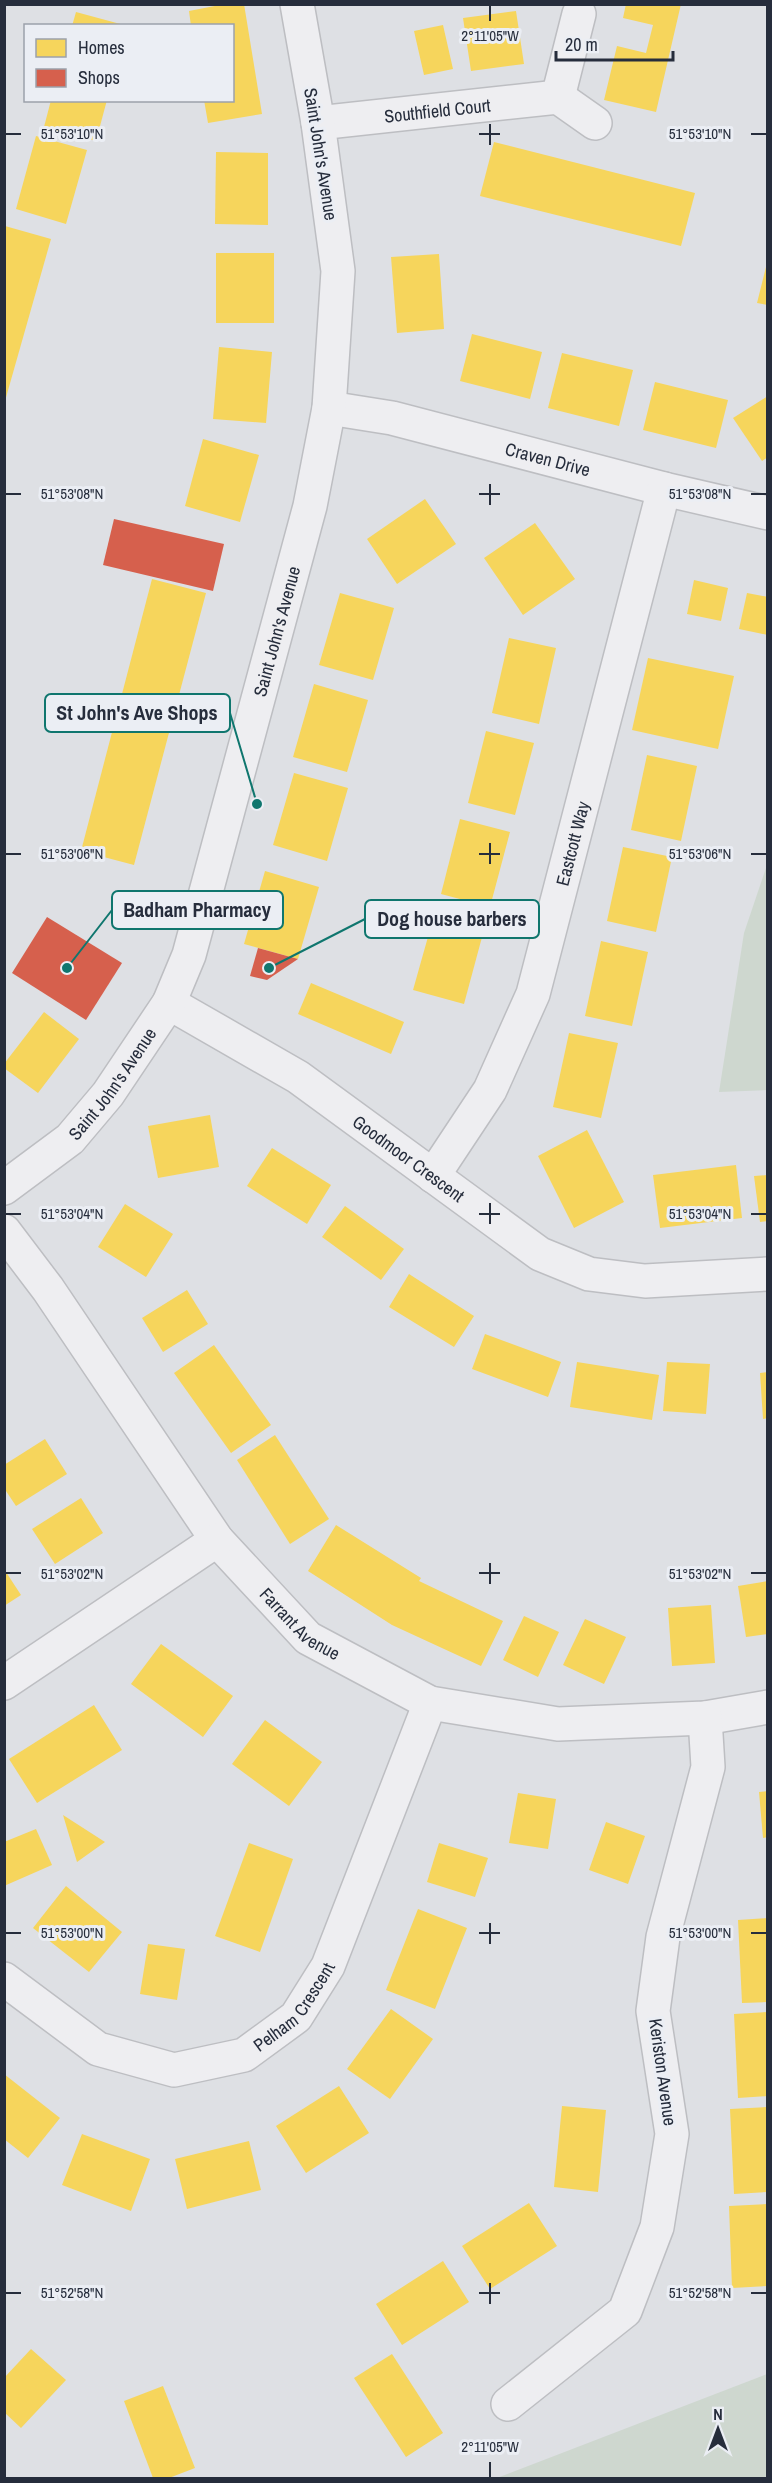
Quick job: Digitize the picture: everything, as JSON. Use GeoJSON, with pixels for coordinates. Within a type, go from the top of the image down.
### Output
{"type":"FeatureCollection","features":[{"type":"Feature","properties":{"kind":"street","name":"Saint John's Avenue"},"geometry":{"type":"LineString","coordinates":[[4,1188],[69,1139],[108,1094],[169,1003],[189,955],[310,506],[329,408],[338,271],[318,123],[297,4]]}},
{"type":"Feature","properties":{"kind":"street"},"geometry":{"type":"LineString","coordinates":[[579,14],[558,97],[595,123]]}},
{"type":"Feature","properties":{"kind":"street","name":"Southfield Court"},"geometry":{"type":"LineString","coordinates":[[318,123],[558,97]]}},
{"type":"Feature","properties":{"kind":"street","name":"Craven Drive"},"geometry":{"type":"LineString","coordinates":[[329,408],[392,418],[664,489],[768,513]]}},
{"type":"Feature","properties":{"kind":"street","name":"Eastcott Way"},"geometry":{"type":"LineString","coordinates":[[434,1176],[490,1090],[533,994],[664,489]]}},
{"type":"Feature","properties":{"kind":"street","name":"Goodmoor Crescent"},"geometry":{"type":"LineString","coordinates":[[169,1003],[298,1077],[540,1254],[589,1274],[645,1281],[768,1274]]}},
{"type":"Feature","properties":{"kind":"street","name":"Farrant Avenue"},"geometry":{"type":"LineString","coordinates":[[4,1231],[48,1289],[217,1540],[308,1638],[430,1703],[558,1724],[705,1718],[768,1707]]}},
{"type":"Feature","properties":{"kind":"street"},"geometry":{"type":"LineString","coordinates":[[4,1683],[217,1540]]}},
{"type":"Feature","properties":{"kind":"street","name":"Pelham Crescent"},"geometry":{"type":"LineString","coordinates":[[4,1979],[98,2049],[174,2070],[244,2055],[296,2017],[328,1966],[430,1703]]}},
{"type":"Feature","properties":{"kind":"street","name":"Keriston Avenue"},"geometry":{"type":"LineString","coordinates":[[508,2404],[625,2311],[657,2228],[672,2134],[653,2011],[663,1937],[708,1767],[705,1718]]}},
{"type":"Feature","properties":{"kind":"shaded area"},"geometry":{"type":"Polygon","coordinates":[[[767,865],[767,1090],[719,1092],[744,933],[767,865]]]}},
{"type":"Feature","properties":{"kind":"shaded area"},"geometry":{"type":"Polygon","coordinates":[[[767,2374],[767,2478],[497,2478],[767,2374]]]}},
{"type":"Feature","properties":{"kind":"building: Homes"},"geometry":{"type":"Polygon","coordinates":[[[225,4],[244,4],[262,114],[208,123],[204,102],[234,102],[234,24],[191,24],[189,11],[225,4]]]}},
{"type":"Feature","properties":{"kind":"building: Homes"},"geometry":{"type":"Polygon","coordinates":[[[626,4],[681,4],[656,112],[604,100],[617,46],[646,53],[653,25],[623,18],[626,4]]]}},
{"type":"Feature","properties":{"kind":"building: Homes"},"geometry":{"type":"Polygon","coordinates":[[[516,11],[524,64],[471,71],[463,18],[516,11]]]}},
{"type":"Feature","properties":{"kind":"building: Homes"},"geometry":{"type":"Polygon","coordinates":[[[76,12],[120,24],[73,24],[76,12]]]}},
{"type":"Feature","properties":{"kind":"building: Homes"},"geometry":{"type":"Polygon","coordinates":[[[443,25],[453,69],[424,75],[414,31],[443,25]]]}},
{"type":"Feature","properties":{"kind":"building: Homes"},"geometry":{"type":"Polygon","coordinates":[[[50,102],[106,102],[96,141],[44,127],[50,102]]]}},
{"type":"Feature","properties":{"kind":"building: Homes"},"geometry":{"type":"Polygon","coordinates":[[[36,136],[87,150],[66,224],[16,209],[36,136]]]}},
{"type":"Feature","properties":{"kind":"building: Homes"},"geometry":{"type":"Polygon","coordinates":[[[494,142],[695,193],[681,246],[480,196],[494,142]]]}},
{"type":"Feature","properties":{"kind":"building: Homes"},"geometry":{"type":"Polygon","coordinates":[[[216,152],[268,153],[268,225],[215,224],[216,152]]]}},
{"type":"Feature","properties":{"kind":"building: Homes"},"geometry":{"type":"Polygon","coordinates":[[[5,226],[51,239],[4,401],[5,226]]]}},
{"type":"Feature","properties":{"kind":"building: Homes"},"geometry":{"type":"Polygon","coordinates":[[[216,253],[274,253],[274,323],[216,323],[216,253]]]}},
{"type":"Feature","properties":{"kind":"building: Homes"},"geometry":{"type":"Polygon","coordinates":[[[439,254],[444,329],[397,333],[391,257],[439,254]]]}},
{"type":"Feature","properties":{"kind":"building: Homes"},"geometry":{"type":"Polygon","coordinates":[[[768,263],[768,305],[757,303],[768,263]]]}},
{"type":"Feature","properties":{"kind":"building: Homes"},"geometry":{"type":"Polygon","coordinates":[[[472,334],[542,352],[530,399],[460,381],[472,334]]]}},
{"type":"Feature","properties":{"kind":"building: Homes"},"geometry":{"type":"Polygon","coordinates":[[[219,347],[272,352],[266,423],[213,419],[219,347]]]}},
{"type":"Feature","properties":{"kind":"building: Homes"},"geometry":{"type":"Polygon","coordinates":[[[562,353],[633,370],[619,426],[548,408],[562,353]]]}},
{"type":"Feature","properties":{"kind":"building: Homes"},"geometry":{"type":"Polygon","coordinates":[[[655,382],[728,400],[716,448],[643,430],[655,382]]]}},
{"type":"Feature","properties":{"kind":"building: Homes"},"geometry":{"type":"Polygon","coordinates":[[[768,396],[768,457],[762,461],[733,418],[768,396]]]}},
{"type":"Feature","properties":{"kind":"building: Homes"},"geometry":{"type":"Polygon","coordinates":[[[203,439],[259,455],[240,522],[185,506],[203,439]]]}},
{"type":"Feature","properties":{"kind":"building: Homes"},"geometry":{"type":"Polygon","coordinates":[[[425,499],[456,544],[397,584],[367,539],[425,499]]]}},
{"type":"Feature","properties":{"kind":"building: Homes"},"geometry":{"type":"Polygon","coordinates":[[[535,523],[575,579],[523,615],[484,558],[535,523]]]}},
{"type":"Feature","properties":{"kind":"building: Homes"},"geometry":{"type":"Polygon","coordinates":[[[152,579],[206,593],[134,865],[81,851],[152,579]]]}},
{"type":"Feature","properties":{"kind":"building: Homes"},"geometry":{"type":"Polygon","coordinates":[[[694,580],[728,588],[721,621],[687,614],[694,580]]]}},
{"type":"Feature","properties":{"kind":"building: Homes"},"geometry":{"type":"Polygon","coordinates":[[[340,593],[394,608],[373,680],[319,665],[340,593]]]}},
{"type":"Feature","properties":{"kind":"building: Homes"},"geometry":{"type":"Polygon","coordinates":[[[747,593],[768,597],[768,635],[739,629],[747,593]]]}},
{"type":"Feature","properties":{"kind":"building: Homes"},"geometry":{"type":"Polygon","coordinates":[[[509,638],[556,648],[539,724],[492,713],[509,638]]]}},
{"type":"Feature","properties":{"kind":"building: Homes"},"geometry":{"type":"Polygon","coordinates":[[[648,658],[734,676],[718,749],[632,730],[648,658]]]}},
{"type":"Feature","properties":{"kind":"building: Homes"},"geometry":{"type":"Polygon","coordinates":[[[314,684],[368,700],[347,772],[293,757],[314,684]]]}},
{"type":"Feature","properties":{"kind":"building: Homes"},"geometry":{"type":"Polygon","coordinates":[[[486,731],[534,743],[515,815],[468,803],[486,731]]]}},
{"type":"Feature","properties":{"kind":"building: Homes"},"geometry":{"type":"Polygon","coordinates":[[[647,755],[697,766],[681,841],[631,830],[647,755]]]}},
{"type":"Feature","properties":{"kind":"building: Homes"},"geometry":{"type":"Polygon","coordinates":[[[294,773],[348,788],[327,861],[273,845],[294,773]]]}},
{"type":"Feature","properties":{"kind":"building: Homes"},"geometry":{"type":"Polygon","coordinates":[[[460,819],[510,832],[490,907],[441,894],[460,819]]]}},
{"type":"Feature","properties":{"kind":"building: Homes"},"geometry":{"type":"Polygon","coordinates":[[[623,847],[672,857],[656,932],[607,921],[623,847]]]}},
{"type":"Feature","properties":{"kind":"building: Homes"},"geometry":{"type":"Polygon","coordinates":[[[265,871],[319,887],[298,959],[244,944],[265,871]]]}},
{"type":"Feature","properties":{"kind":"building: Homes"},"geometry":{"type":"Polygon","coordinates":[[[435,912],[485,926],[464,1004],[413,990],[435,912]]]}},
{"type":"Feature","properties":{"kind":"building: Homes"},"geometry":{"type":"Polygon","coordinates":[[[601,941],[648,952],[632,1026],[585,1016],[601,941]]]}},
{"type":"Feature","properties":{"kind":"building: Homes"},"geometry":{"type":"Polygon","coordinates":[[[311,983],[404,1022],[391,1054],[298,1014],[311,983]]]}},
{"type":"Feature","properties":{"kind":"building: Homes"},"geometry":{"type":"Polygon","coordinates":[[[44,1012],[79,1039],[38,1093],[4,1068],[4,1064],[44,1012]]]}},
{"type":"Feature","properties":{"kind":"building: Homes"},"geometry":{"type":"Polygon","coordinates":[[[569,1033],[618,1043],[601,1118],[553,1107],[569,1033]]]}},
{"type":"Feature","properties":{"kind":"building: Homes"},"geometry":{"type":"Polygon","coordinates":[[[210,1115],[219,1167],[158,1178],[148,1126],[210,1115]]]}},
{"type":"Feature","properties":{"kind":"building: Homes"},"geometry":{"type":"Polygon","coordinates":[[[587,1130],[624,1202],[574,1228],[538,1156],[587,1130]]]}},
{"type":"Feature","properties":{"kind":"building: Homes"},"geometry":{"type":"Polygon","coordinates":[[[272,1148],[331,1185],[307,1224],[247,1186],[272,1148]]]}},
{"type":"Feature","properties":{"kind":"building: Homes"},"geometry":{"type":"Polygon","coordinates":[[[736,1165],[742,1218],[660,1228],[653,1175],[736,1165]]]}},
{"type":"Feature","properties":{"kind":"building: Homes"},"geometry":{"type":"Polygon","coordinates":[[[768,1175],[768,1221],[760,1222],[754,1176],[768,1175]]]}},
{"type":"Feature","properties":{"kind":"building: Homes"},"geometry":{"type":"Polygon","coordinates":[[[125,1204],[173,1234],[146,1277],[98,1247],[125,1204]]]}},
{"type":"Feature","properties":{"kind":"building: Homes"},"geometry":{"type":"Polygon","coordinates":[[[345,1206],[404,1249],[381,1280],[322,1237],[345,1206]]]}},
{"type":"Feature","properties":{"kind":"building: Homes"},"geometry":{"type":"Polygon","coordinates":[[[409,1274],[474,1316],[454,1347],[389,1307],[409,1274]]]}},
{"type":"Feature","properties":{"kind":"building: Homes"},"geometry":{"type":"Polygon","coordinates":[[[187,1290],[208,1324],[163,1352],[142,1318],[187,1290]]]}},
{"type":"Feature","properties":{"kind":"building: Homes"},"geometry":{"type":"Polygon","coordinates":[[[485,1334],[561,1362],[548,1397],[472,1369],[485,1334]]]}},
{"type":"Feature","properties":{"kind":"building: Homes"},"geometry":{"type":"Polygon","coordinates":[[[214,1345],[271,1425],[231,1453],[174,1373],[214,1345]]]}},
{"type":"Feature","properties":{"kind":"building: Homes"},"geometry":{"type":"Polygon","coordinates":[[[577,1362],[659,1375],[652,1420],[570,1407],[577,1362]]]}},
{"type":"Feature","properties":{"kind":"building: Homes"},"geometry":{"type":"Polygon","coordinates":[[[667,1362],[710,1364],[706,1414],[663,1411],[667,1362]]]}},
{"type":"Feature","properties":{"kind":"building: Homes"},"geometry":{"type":"Polygon","coordinates":[[[768,1372],[768,1418],[763,1419],[760,1373],[768,1372]]]}},
{"type":"Feature","properties":{"kind":"building: Homes"},"geometry":{"type":"Polygon","coordinates":[[[275,1435],[329,1519],[290,1544],[237,1460],[275,1435]]]}},
{"type":"Feature","properties":{"kind":"building: Homes"},"geometry":{"type":"Polygon","coordinates":[[[45,1439],[67,1474],[16,1506],[4,1488],[4,1465],[45,1439]]]}},
{"type":"Feature","properties":{"kind":"building: Homes"},"geometry":{"type":"Polygon","coordinates":[[[81,1498],[103,1533],[55,1564],[32,1529],[81,1498]]]}},
{"type":"Feature","properties":{"kind":"building: Homes"},"geometry":{"type":"Polygon","coordinates":[[[336,1525],[421,1578],[419,1581],[503,1621],[481,1666],[392,1625],[308,1571],[336,1525]]]}},
{"type":"Feature","properties":{"kind":"building: Homes"},"geometry":{"type":"Polygon","coordinates":[[[4,1569],[21,1595],[4,1606],[4,1569]]]}},
{"type":"Feature","properties":{"kind":"building: Homes"},"geometry":{"type":"Polygon","coordinates":[[[768,1581],[768,1634],[746,1637],[738,1586],[768,1581]]]}},
{"type":"Feature","properties":{"kind":"building: Homes"},"geometry":{"type":"Polygon","coordinates":[[[711,1605],[715,1663],[672,1666],[668,1608],[711,1605]]]}},
{"type":"Feature","properties":{"kind":"building: Homes"},"geometry":{"type":"Polygon","coordinates":[[[524,1616],[559,1632],[538,1677],[503,1660],[524,1616]]]}},
{"type":"Feature","properties":{"kind":"building: Homes"},"geometry":{"type":"Polygon","coordinates":[[[585,1619],[626,1637],[604,1684],[563,1665],[585,1619]]]}},
{"type":"Feature","properties":{"kind":"building: Homes"},"geometry":{"type":"Polygon","coordinates":[[[161,1644],[233,1696],[203,1737],[131,1684],[161,1644]]]}},
{"type":"Feature","properties":{"kind":"building: Homes"},"geometry":{"type":"Polygon","coordinates":[[[94,1705],[122,1750],[37,1803],[9,1759],[94,1705]]]}},
{"type":"Feature","properties":{"kind":"building: Homes"},"geometry":{"type":"Polygon","coordinates":[[[265,1720],[322,1762],[289,1806],[232,1764],[265,1720]]]}},
{"type":"Feature","properties":{"kind":"building: Homes"},"geometry":{"type":"Polygon","coordinates":[[[768,1791],[768,1837],[763,1838],[759,1792],[768,1791]]]}},
{"type":"Feature","properties":{"kind":"building: Homes"},"geometry":{"type":"Polygon","coordinates":[[[518,1793],[556,1799],[548,1849],[509,1843],[518,1793]]]}},
{"type":"Feature","properties":{"kind":"building: Homes"},"geometry":{"type":"Polygon","coordinates":[[[63,1815],[105,1842],[77,1862],[63,1815]]]}},
{"type":"Feature","properties":{"kind":"building: Homes"},"geometry":{"type":"Polygon","coordinates":[[[606,1822],[645,1836],[628,1884],[589,1870],[606,1822]]]}},
{"type":"Feature","properties":{"kind":"building: Homes"},"geometry":{"type":"Polygon","coordinates":[[[36,1829],[52,1865],[4,1886],[4,1842],[36,1829]]]}},
{"type":"Feature","properties":{"kind":"building: Homes"},"geometry":{"type":"Polygon","coordinates":[[[249,1843],[293,1859],[260,1952],[215,1936],[249,1843]]]}},
{"type":"Feature","properties":{"kind":"building: Homes"},"geometry":{"type":"Polygon","coordinates":[[[439,1843],[488,1858],[475,1897],[427,1882],[439,1843]]]}},
{"type":"Feature","properties":{"kind":"building: Homes"},"geometry":{"type":"Polygon","coordinates":[[[66,1886],[122,1932],[89,1972],[33,1928],[66,1886]]]}},
{"type":"Feature","properties":{"kind":"building: Homes"},"geometry":{"type":"Polygon","coordinates":[[[418,1909],[467,1928],[435,2009],[386,1990],[418,1909]]]}},
{"type":"Feature","properties":{"kind":"building: Homes"},"geometry":{"type":"Polygon","coordinates":[[[768,1918],[768,2002],[742,2003],[738,1920],[768,1918]]]}},
{"type":"Feature","properties":{"kind":"building: Homes"},"geometry":{"type":"Polygon","coordinates":[[[148,1944],[185,1949],[177,2000],[140,1994],[148,1944]]]}},
{"type":"Feature","properties":{"kind":"building: Homes"},"geometry":{"type":"Polygon","coordinates":[[[391,2009],[433,2039],[390,2099],[347,2069],[391,2009]]]}},
{"type":"Feature","properties":{"kind":"building: Homes"},"geometry":{"type":"Polygon","coordinates":[[[768,2012],[768,2096],[738,2098],[734,2014],[768,2012]]]}},
{"type":"Feature","properties":{"kind":"building: Homes"},"geometry":{"type":"Polygon","coordinates":[[[4,2074],[60,2118],[28,2158],[4,2139],[4,2074]]]}},
{"type":"Feature","properties":{"kind":"building: Homes"},"geometry":{"type":"Polygon","coordinates":[[[339,2086],[369,2133],[306,2173],[276,2126],[339,2086]]]}},
{"type":"Feature","properties":{"kind":"building: Homes"},"geometry":{"type":"Polygon","coordinates":[[[562,2106],[606,2110],[598,2192],[554,2187],[562,2106]]]}},
{"type":"Feature","properties":{"kind":"building: Homes"},"geometry":{"type":"Polygon","coordinates":[[[768,2107],[768,2192],[734,2194],[730,2109],[768,2107]]]}},
{"type":"Feature","properties":{"kind":"building: Homes"},"geometry":{"type":"Polygon","coordinates":[[[82,2134],[150,2159],[131,2211],[62,2185],[82,2134]]]}},
{"type":"Feature","properties":{"kind":"building: Homes"},"geometry":{"type":"Polygon","coordinates":[[[249,2141],[261,2190],[187,2209],[175,2159],[249,2141]]]}},
{"type":"Feature","properties":{"kind":"building: Homes"},"geometry":{"type":"Polygon","coordinates":[[[529,2203],[557,2246],[490,2289],[462,2246],[529,2203]]]}},
{"type":"Feature","properties":{"kind":"building: Homes"},"geometry":{"type":"Polygon","coordinates":[[[768,2204],[768,2286],[732,2288],[729,2206],[768,2204]]]}},
{"type":"Feature","properties":{"kind":"building: Homes"},"geometry":{"type":"Polygon","coordinates":[[[443,2261],[469,2302],[402,2345],[376,2304],[443,2261]]]}},
{"type":"Feature","properties":{"kind":"building: Homes"},"geometry":{"type":"Polygon","coordinates":[[[31,2349],[66,2380],[21,2428],[4,2412],[4,2378],[31,2349]]]}},
{"type":"Feature","properties":{"kind":"building: Homes"},"geometry":{"type":"Polygon","coordinates":[[[392,2354],[443,2433],[406,2457],[354,2378],[392,2354]]]}},
{"type":"Feature","properties":{"kind":"building: Homes"},"geometry":{"type":"Polygon","coordinates":[[[163,2386],[195,2468],[169,2478],[153,2478],[124,2401],[163,2386]]]}},
{"type":"Feature","properties":{"kind":"building: Shops"},"geometry":{"type":"Polygon","coordinates":[[[114,519],[224,544],[213,591],[103,565],[114,519]]]}},
{"type":"Feature","properties":{"kind":"building: Shops"},"geometry":{"type":"Polygon","coordinates":[[[47,917],[122,963],[86,1020],[12,973],[47,917]]]}},
{"type":"Feature","properties":{"kind":"building: Shops"},"geometry":{"type":"Polygon","coordinates":[[[258,948],[298,959],[267,980],[250,976],[258,948]]]}},
{"type":"Feature","properties":{"kind":"place","name":"St John's Ave Shops"},"geometry":{"type":"Point","coordinates":[257,804]}},
{"type":"Feature","properties":{"kind":"place","name":"Badham Pharmacy"},"geometry":{"type":"Point","coordinates":[67,968]}},
{"type":"Feature","properties":{"kind":"place","name":"Dog house barbers"},"geometry":{"type":"Point","coordinates":[269,968]}}]}
